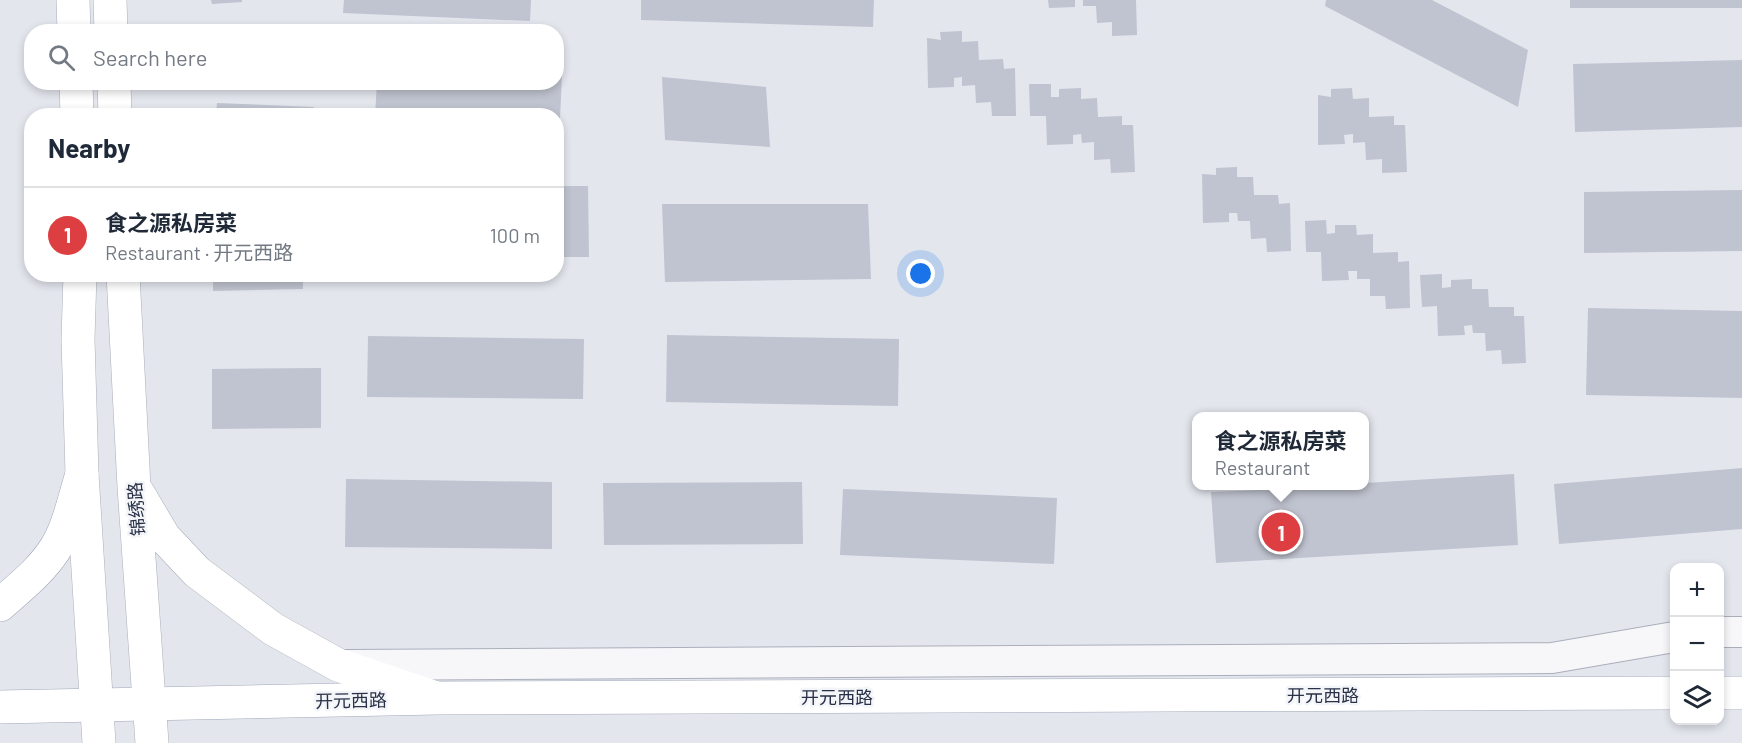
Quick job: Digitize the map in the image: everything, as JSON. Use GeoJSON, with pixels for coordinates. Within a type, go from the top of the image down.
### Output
{"type":"FeatureCollection","features":[{"type":"Feature","properties":{"kind":"main road"},"geometry":{"type":"LineString","coordinates":[[73,0],[74,24]]}},
{"type":"Feature","properties":{"kind":"main road"},"geometry":{"type":"LineString","coordinates":[[110,0],[111,24]]}},
{"type":"Feature","properties":{"kind":"main road"},"geometry":{"type":"LineString","coordinates":[[76,90],[77,108]]}},
{"type":"Feature","properties":{"kind":"main road"},"geometry":{"type":"LineString","coordinates":[[114,90],[115,108]]}},
{"type":"Feature","properties":{"kind":"main road"},"geometry":{"type":"LineString","coordinates":[[80,282],[78,339],[82,474],[99,743]]}},
{"type":"Feature","properties":{"kind":"main road","name":"锦绣路"},"geometry":{"type":"LineString","coordinates":[[123,282],[134,487],[152,743]]}},
{"type":"Feature","properties":{"kind":"main road"},"geometry":{"type":"LineString","coordinates":[[0,605],[39,569],[55,549],[65,529],[82,474]]}},
{"type":"Feature","properties":{"kind":"main road"},"geometry":{"type":"LineString","coordinates":[[134,487],[165,537],[197,572],[273,629],[339,665],[437,698]]}},
{"type":"Feature","properties":{"kind":"main road","name":"开元西路"},"geometry":{"type":"LineString","coordinates":[[0,707],[437,698],[1670,693]]}},
{"type":"Feature","properties":{"kind":"main road"},"geometry":{"type":"LineString","coordinates":[[1724,693],[1742,693]]}},
{"type":"Feature","properties":{"kind":"street"},"geometry":{"type":"LineString","coordinates":[[1724,632],[1742,632]]}},
{"type":"Feature","properties":{"kind":"street"},"geometry":{"type":"LineString","coordinates":[[339,665],[1552,658],[1670,638]]}},
{"type":"Feature","properties":{"kind":"building"},"geometry":{"type":"Polygon","coordinates":[[[211,0],[242,0],[242,2],[212,4],[211,0]]]}},
{"type":"Feature","properties":{"kind":"building"},"geometry":{"type":"Polygon","coordinates":[[[344,0],[531,0],[530,21],[343,13],[344,0]]]}},
{"type":"Feature","properties":{"kind":"building"},"geometry":{"type":"Polygon","coordinates":[[[641,0],[874,0],[873,27],[641,20],[641,0]]]}},
{"type":"Feature","properties":{"kind":"building"},"geometry":{"type":"Polygon","coordinates":[[[1048,0],[1075,0],[1075,7],[1049,8],[1048,0]]]}},
{"type":"Feature","properties":{"kind":"building"},"geometry":{"type":"Polygon","coordinates":[[[1083,0],[1136,0],[1137,35],[1112,36],[1112,22],[1097,23],[1096,6],[1083,6],[1083,0]]]}},
{"type":"Feature","properties":{"kind":"building"},"geometry":{"type":"Polygon","coordinates":[[[1326,0],[1432,0],[1528,50],[1518,107],[1325,6],[1326,0]]]}},
{"type":"Feature","properties":{"kind":"building"},"geometry":{"type":"Polygon","coordinates":[[[1570,0],[1742,0],[1742,8],[1570,8],[1570,0]]]}},
{"type":"Feature","properties":{"kind":"building"},"geometry":{"type":"Polygon","coordinates":[[[962,31],[962,42],[978,41],[979,60],[1003,59],[1004,69],[1015,68],[1016,116],[992,116],[991,102],[976,103],[975,85],[962,86],[962,77],[954,78],[954,87],[928,88],[927,38],[941,40],[940,32],[962,31]]]}},
{"type":"Feature","properties":{"kind":"building"},"geometry":{"type":"Polygon","coordinates":[[[1742,60],[1742,127],[1575,132],[1573,64],[1742,60]]]}},
{"type":"Feature","properties":{"kind":"building"},"geometry":{"type":"Polygon","coordinates":[[[662,77],[766,87],[770,147],[665,140],[662,77]]]}},
{"type":"Feature","properties":{"kind":"building"},"geometry":{"type":"Polygon","coordinates":[[[1029,84],[1051,84],[1051,97],[1059,97],[1059,89],[1081,88],[1081,99],[1097,98],[1098,117],[1122,116],[1122,125],[1133,125],[1135,172],[1111,173],[1110,159],[1094,160],[1094,142],[1082,143],[1081,134],[1073,135],[1073,144],[1047,145],[1046,116],[1030,116],[1029,84]]]}},
{"type":"Feature","properties":{"kind":"building"},"geometry":{"type":"Polygon","coordinates":[[[1352,88],[1353,99],[1369,98],[1369,117],[1394,116],[1394,125],[1405,125],[1407,172],[1382,173],[1382,159],[1366,160],[1365,142],[1353,143],[1353,134],[1344,135],[1345,144],[1318,145],[1318,95],[1331,97],[1331,89],[1352,88]]]}},
{"type":"Feature","properties":{"kind":"building"},"geometry":{"type":"Polygon","coordinates":[[[377,90],[561,90],[560,108],[375,108],[377,90]]]}},
{"type":"Feature","properties":{"kind":"building"},"geometry":{"type":"Polygon","coordinates":[[[217,103],[314,107],[314,108],[217,108],[217,103]]]}},
{"type":"Feature","properties":{"kind":"building"},"geometry":{"type":"Polygon","coordinates":[[[1237,167],[1237,177],[1253,177],[1254,195],[1278,195],[1279,204],[1290,203],[1291,251],[1267,252],[1266,238],[1251,239],[1250,221],[1238,221],[1237,213],[1229,213],[1229,222],[1203,223],[1202,174],[1216,175],[1216,168],[1237,167]]]}},
{"type":"Feature","properties":{"kind":"building"},"geometry":{"type":"Polygon","coordinates":[[[564,186],[588,186],[589,257],[564,257],[564,186]]]}},
{"type":"Feature","properties":{"kind":"building"},"geometry":{"type":"Polygon","coordinates":[[[1742,190],[1742,251],[1584,253],[1584,192],[1742,190]]]}},
{"type":"Feature","properties":{"kind":"building"},"geometry":{"type":"Polygon","coordinates":[[[662,204],[868,204],[871,279],[665,282],[662,204]]]}},
{"type":"Feature","properties":{"kind":"building"},"geometry":{"type":"Polygon","coordinates":[[[1326,220],[1327,234],[1335,233],[1335,225],[1356,225],[1357,235],[1373,234],[1373,253],[1398,252],[1398,262],[1409,261],[1410,308],[1386,309],[1385,296],[1370,296],[1370,279],[1357,279],[1357,271],[1348,271],[1349,280],[1322,281],[1321,252],[1306,252],[1305,221],[1326,220]]]}},
{"type":"Feature","properties":{"kind":"building"},"geometry":{"type":"Polygon","coordinates":[[[1442,274],[1442,288],[1451,287],[1451,280],[1472,279],[1472,289],[1488,289],[1489,307],[1514,307],[1514,316],[1524,316],[1526,363],[1502,364],[1501,350],[1486,351],[1485,333],[1473,333],[1472,325],[1464,326],[1465,335],[1438,336],[1437,306],[1422,307],[1420,275],[1442,274]]]}},
{"type":"Feature","properties":{"kind":"building"},"geometry":{"type":"Polygon","coordinates":[[[213,282],[303,282],[303,289],[213,291],[213,282]]]}},
{"type":"Feature","properties":{"kind":"building"},"geometry":{"type":"Polygon","coordinates":[[[1588,308],[1742,311],[1742,398],[1586,395],[1588,308]]]}},
{"type":"Feature","properties":{"kind":"building"},"geometry":{"type":"Polygon","coordinates":[[[667,335],[899,339],[898,406],[666,402],[667,335]]]}},
{"type":"Feature","properties":{"kind":"building"},"geometry":{"type":"Polygon","coordinates":[[[368,336],[584,339],[583,399],[367,397],[368,336]]]}},
{"type":"Feature","properties":{"kind":"building"},"geometry":{"type":"Polygon","coordinates":[[[321,368],[321,428],[212,429],[212,369],[321,368]]]}},
{"type":"Feature","properties":{"kind":"building"},"geometry":{"type":"Polygon","coordinates":[[[1742,468],[1742,529],[1559,544],[1554,484],[1742,468]]]}},
{"type":"Feature","properties":{"kind":"building"},"geometry":{"type":"Polygon","coordinates":[[[1514,474],[1518,545],[1216,563],[1211,492],[1369,490],[1369,483],[1514,474]]]}},
{"type":"Feature","properties":{"kind":"building"},"geometry":{"type":"Polygon","coordinates":[[[346,479],[552,482],[552,549],[345,547],[346,479]]]}},
{"type":"Feature","properties":{"kind":"building"},"geometry":{"type":"Polygon","coordinates":[[[802,482],[803,544],[604,545],[603,483],[802,482]]]}},
{"type":"Feature","properties":{"kind":"building"},"geometry":{"type":"Polygon","coordinates":[[[843,489],[1057,498],[1054,564],[840,555],[843,489]]]}},
{"type":"Feature","properties":{"kind":"place","name":"食之源私房菜"},"geometry":{"type":"Point","coordinates":[1281,532]}}]}
